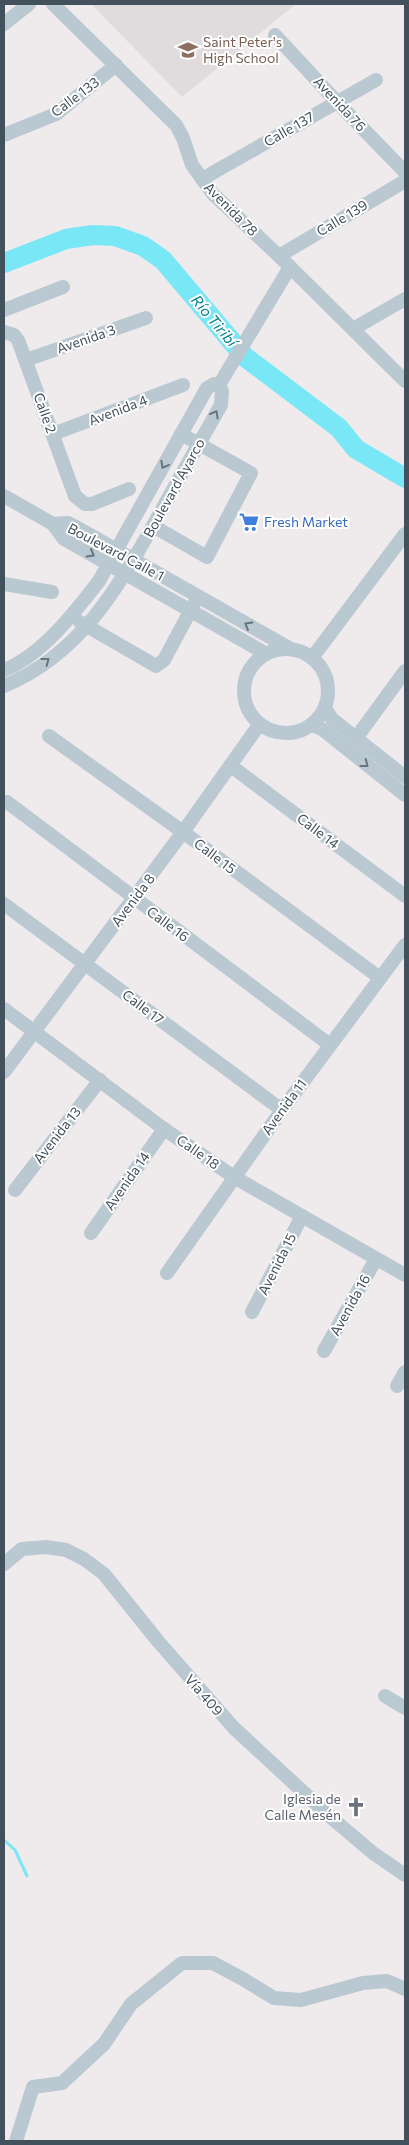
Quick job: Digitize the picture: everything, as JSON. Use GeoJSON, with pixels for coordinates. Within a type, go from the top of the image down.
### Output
{"type":"FeatureCollection","features":[{"type":"Feature","properties":{"kind":"street"},"geometry":{"type":"LineString","coordinates":[[4,24],[29,4]]}},
{"type":"Feature","properties":{"kind":"street","name":"Avenida 78"},"geometry":{"type":"LineString","coordinates":[[53,4],[176,125],[183,138],[192,166],[214,194],[353,328],[405,382]]}},
{"type":"Feature","properties":{"kind":"street","name":"Avenida 76"},"geometry":{"type":"LineString","coordinates":[[275,35],[405,172]]}},
{"type":"Feature","properties":{"kind":"street","name":"Calle 133"},"geometry":{"type":"LineString","coordinates":[[4,135],[56,114],[116,65]]}},
{"type":"Feature","properties":{"kind":"street","name":"Calle 137"},"geometry":{"type":"LineString","coordinates":[[202,179],[376,80]]}},
{"type":"Feature","properties":{"kind":"street","name":"Calle 139"},"geometry":{"type":"LineString","coordinates":[[279,256],[405,181]]}},
{"type":"Feature","properties":{"kind":"street","name":"Boulevard Ayarco"},"geometry":{"type":"LineString","coordinates":[[219,385],[290,267]]}},
{"type":"Feature","properties":{"kind":"street"},"geometry":{"type":"LineString","coordinates":[[4,310],[64,287]]}},
{"type":"Feature","properties":{"kind":"street"},"geometry":{"type":"LineString","coordinates":[[353,328],[405,299]]}},
{"type":"Feature","properties":{"kind":"street","name":"Avenida 3"},"geometry":{"type":"LineString","coordinates":[[26,360],[146,318]]}},
{"type":"Feature","properties":{"kind":"street","name":"Calle 2"},"geometry":{"type":"LineString","coordinates":[[4,332],[14,335],[18,340],[75,496],[85,504],[92,504],[129,489]]}},
{"type":"Feature","properties":{"kind":"street","name":"Boulevard Ayarco"},"geometry":{"type":"LineString","coordinates":[[4,670],[12,667],[32,653],[71,615],[99,581],[207,388],[214,384],[219,385]]}},
{"type":"Feature","properties":{"kind":"street","name":"Avenida 4"},"geometry":{"type":"LineString","coordinates":[[53,434],[183,385]]}},
{"type":"Feature","properties":{"kind":"street","name":"Boulevard Ayarco"},"geometry":{"type":"LineString","coordinates":[[4,686],[35,669],[68,644],[106,602],[126,573],[223,399],[219,385]]}},
{"type":"Feature","properties":{"kind":"street"},"geometry":{"type":"LineString","coordinates":[[140,508],[155,522],[207,557],[251,473],[181,434]]}},
{"type":"Feature","properties":{"kind":"street"},"geometry":{"type":"LineString","coordinates":[[4,496],[53,524]]}},
{"type":"Feature","properties":{"kind":"street","name":"Boulevard Calle 1"},"geometry":{"type":"LineString","coordinates":[[53,524],[68,523],[291,649],[312,658]]}},
{"type":"Feature","properties":{"kind":"street","name":"Boulevard Calle 1"},"geometry":{"type":"LineString","coordinates":[[53,524],[64,539],[265,654]]}},
{"type":"Feature","properties":{"kind":"street"},"geometry":{"type":"LineString","coordinates":[[291,649],[265,654],[251,666],[245,678],[243,691],[245,704],[259,726],[273,732],[286,734],[300,731],[312,725],[322,715],[328,690],[326,677],[320,666],[312,658],[405,534]]}},
{"type":"Feature","properties":{"kind":"street"},"geometry":{"type":"LineString","coordinates":[[4,584],[52,592]]}},
{"type":"Feature","properties":{"kind":"street"},"geometry":{"type":"LineString","coordinates":[[71,615],[86,626],[156,666],[164,660],[199,597]]}},
{"type":"Feature","properties":{"kind":"street"},"geometry":{"type":"LineString","coordinates":[[347,750],[405,671]]}},
{"type":"Feature","properties":{"kind":"street"},"geometry":{"type":"LineString","coordinates":[[325,708],[332,719],[405,777]]}},
{"type":"Feature","properties":{"kind":"street"},"geometry":{"type":"LineString","coordinates":[[312,725],[322,729],[405,795]]}},
{"type":"Feature","properties":{"kind":"street","name":"Avenida 8"},"geometry":{"type":"LineString","coordinates":[[4,1072],[184,832],[259,726]]}},
{"type":"Feature","properties":{"kind":"street","name":"Calle 15"},"geometry":{"type":"LineString","coordinates":[[49,736],[184,832],[380,978]]}},
{"type":"Feature","properties":{"kind":"street","name":"Calle 14"},"geometry":{"type":"LineString","coordinates":[[231,766],[405,896]]}},
{"type":"Feature","properties":{"kind":"street","name":"Calle 16"},"geometry":{"type":"LineString","coordinates":[[7,802],[330,1045]]}},
{"type":"Feature","properties":{"kind":"street","name":"Calle 17"},"geometry":{"type":"LineString","coordinates":[[4,904],[282,1110]]}},
{"type":"Feature","properties":{"kind":"street","name":"Avenida 11"},"geometry":{"type":"LineString","coordinates":[[167,1273],[282,1110],[405,945]]}},
{"type":"Feature","properties":{"kind":"street","name":"Calle 18"},"geometry":{"type":"LineString","coordinates":[[4,1009],[164,1129],[234,1177],[405,1275]]}},
{"type":"Feature","properties":{"kind":"street","name":"Avenida 13"},"geometry":{"type":"LineString","coordinates":[[15,1190],[100,1080]]}},
{"type":"Feature","properties":{"kind":"street","name":"Avenida 14"},"geometry":{"type":"LineString","coordinates":[[91,1233],[164,1129]]}},
{"type":"Feature","properties":{"kind":"street","name":"Avenida 15"},"geometry":{"type":"LineString","coordinates":[[252,1312],[302,1216]]}},
{"type":"Feature","properties":{"kind":"street","name":"Avenida 16"},"geometry":{"type":"LineString","coordinates":[[324,1351],[376,1259]]}},
{"type":"Feature","properties":{"kind":"street"},"geometry":{"type":"LineString","coordinates":[[398,1386],[405,1372]]}},
{"type":"Feature","properties":{"kind":"street","name":"Vía 409"},"geometry":{"type":"LineString","coordinates":[[4,1564],[22,1549],[46,1547],[66,1550],[84,1559],[104,1574],[157,1640],[234,1728],[328,1815],[373,1853],[405,1875]]}},
{"type":"Feature","properties":{"kind":"street"},"geometry":{"type":"LineString","coordinates":[[385,1696],[405,1708]]}},
{"type":"Feature","properties":{"kind":"street"},"geometry":{"type":"LineString","coordinates":[[16,2141],[33,2087],[62,2083],[104,2044],[131,2004],[182,1963],[213,1963],[244,1979],[274,1998],[301,2000],[371,1982],[387,1981],[405,1989]]}},
{"type":"Feature","properties":{"kind":"shaded area","name":"Saint Peter's High School"},"geometry":{"type":"Polygon","coordinates":[[[91,4],[296,4],[182,97],[91,4]]]}},
{"type":"Feature","properties":{"kind":"waterway","name":"Río Tiribí"},"geometry":{"type":"LineString","coordinates":[[4,263],[66,239],[93,235],[115,236],[143,246],[163,260],[245,357],[339,428],[356,449],[405,478]]}},
{"type":"Feature","properties":{"kind":"waterway"},"geometry":{"type":"LineString","coordinates":[[4,1840],[15,1850],[27,1876]]}},
{"type":"Feature","properties":{"kind":"place","name":"Saint Peter's High School"},"geometry":{"type":"Point","coordinates":[188,50]}},
{"type":"Feature","properties":{"kind":"place","name":"Fresh Market"},"geometry":{"type":"Point","coordinates":[249,522]}},
{"type":"Feature","properties":{"kind":"place","name":"Iglesia de Calle Mesén"},"geometry":{"type":"Point","coordinates":[356,1807]}}]}
